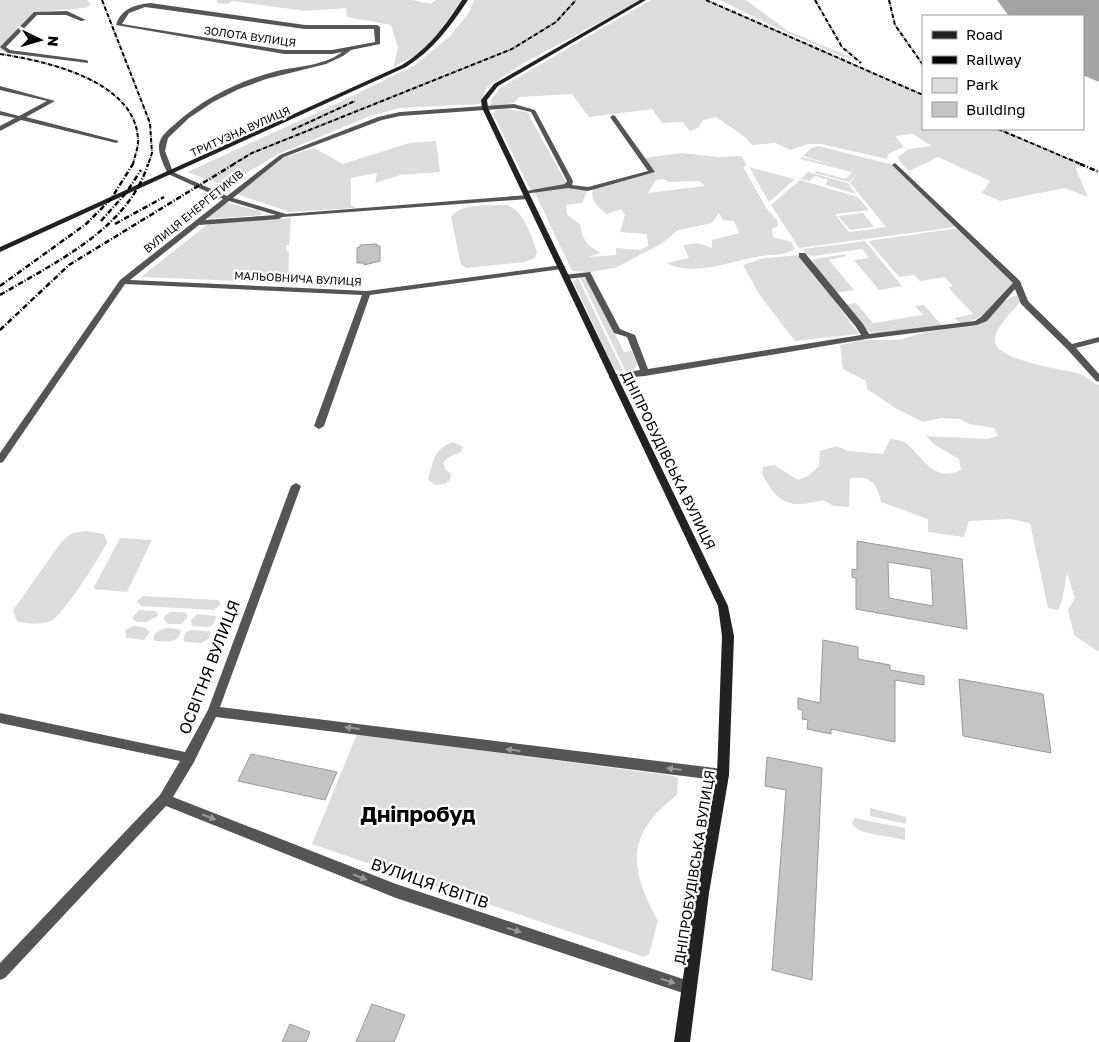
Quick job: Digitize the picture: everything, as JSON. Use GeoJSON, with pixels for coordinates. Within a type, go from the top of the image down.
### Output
{"type":"FeatureCollection","features":[{"type":"Feature","properties":{"kind":"street","name":"ТРИТУЗНА ВУЛИЦЯ"},"geometry":{"type":"LineString","coordinates":[[1,248],[404,66],[426,53],[437,42],[465,0]]}},
{"type":"Feature","properties":{"kind":"street"},"geometry":{"type":"LineString","coordinates":[[486,108],[484,100],[496,85],[644,0]]}},
{"type":"Feature","properties":{"kind":"street","name":"ЗОЛОТА ВУЛИЦЯ"},"geometry":{"type":"LineString","coordinates":[[150,5],[305,27],[377,27],[378,43],[332,52],[298,53],[265,50],[119,25],[120,20],[128,10],[150,5]]}},
{"type":"Feature","properties":{"kind":"street"},"geometry":{"type":"LineString","coordinates":[[83,20],[67,13],[36,13],[3,47],[8,51],[86,62]]}},
{"type":"Feature","properties":{"kind":"street"},"geometry":{"type":"LineString","coordinates":[[286,216],[226,198],[170,173],[162,148],[166,136],[187,115],[218,96],[278,73],[332,61],[349,48]]}},
{"type":"Feature","properties":{"kind":"street"},"geometry":{"type":"LineString","coordinates":[[332,52],[337,55],[332,61]]}},
{"type":"Feature","properties":{"kind":"street"},"geometry":{"type":"LineString","coordinates":[[0,88],[52,101],[0,129]]}},
{"type":"Feature","properties":{"kind":"street","name":"ВУЛИЦЯ ЕНЕРГЕТИКІВ"},"geometry":{"type":"LineString","coordinates":[[0,460],[123,282],[198,223],[226,198],[282,156],[380,118],[400,114],[514,106],[533,111],[570,182],[568,186]]}},
{"type":"Feature","properties":{"kind":"street","name":"ДНІПРОБУДІВСЬКА ВУЛИЦЯ"},"geometry":{"type":"LineString","coordinates":[[486,108],[724,606],[728,636],[723,775],[682,1042]]}},
{"type":"Feature","properties":{"kind":"street"},"geometry":{"type":"LineString","coordinates":[[0,113],[116,141]]}},
{"type":"Feature","properties":{"kind":"street"},"geometry":{"type":"LineString","coordinates":[[198,223],[527,195],[568,186],[588,189],[652,172],[614,117]]}},
{"type":"Feature","properties":{"kind":"street"},"geometry":{"type":"LineString","coordinates":[[895,165],[1017,283],[1024,302],[1070,347],[1099,379]]}},
{"type":"Feature","properties":{"kind":"street"},"geometry":{"type":"LineString","coordinates":[[802,255],[860,326],[866,337]]}},
{"type":"Feature","properties":{"kind":"street","name":"МАЛЬОВНИЧА ВУЛИЦЯ"},"geometry":{"type":"LineString","coordinates":[[123,282],[367,293],[564,272],[587,274],[617,331],[631,335],[645,373]]}},
{"type":"Feature","properties":{"kind":"street"},"geometry":{"type":"LineString","coordinates":[[613,377],[866,337],[977,323],[984,319],[1017,283]]}},
{"type":"Feature","properties":{"kind":"street"},"geometry":{"type":"LineString","coordinates":[[319,426],[367,293]]}},
{"type":"Feature","properties":{"kind":"street"},"geometry":{"type":"LineString","coordinates":[[1070,347],[1099,340]]}},
{"type":"Feature","properties":{"kind":"street","name":"ОСВІТНЯ ВУЛИЦЯ"},"geometry":{"type":"LineString","coordinates":[[0,973],[164,799],[190,758],[213,711],[296,486]]}},
{"type":"Feature","properties":{"kind":"street"},"geometry":{"type":"LineString","coordinates":[[213,711],[723,775]]}},
{"type":"Feature","properties":{"kind":"street"},"geometry":{"type":"LineString","coordinates":[[0,718],[190,758]]}},
{"type":"Feature","properties":{"kind":"street","name":"ВУЛИЦЯ КВІТІВ"},"geometry":{"type":"LineString","coordinates":[[164,799],[396,891],[689,988]]}},
{"type":"Feature","properties":{"kind":"green space"},"geometry":{"type":"Polygon","coordinates":[[[0,0],[87,0],[91,5],[85,8],[35,12],[3,45],[5,51],[0,51],[0,0]]]}},
{"type":"Feature","properties":{"kind":"green space"},"geometry":{"type":"Polygon","coordinates":[[[217,0],[413,0],[430,4],[436,0],[462,0],[433,41],[421,53],[393,67],[398,48],[391,25],[347,17],[346,8],[306,11],[232,1],[227,4],[217,3],[217,0]]]}},
{"type":"Feature","properties":{"kind":"green space"},"geometry":{"type":"Polygon","coordinates":[[[474,0],[641,0],[522,64],[487,87],[480,104],[399,108],[370,116],[276,155],[245,174],[230,188],[187,172],[338,103],[415,65],[450,36],[470,11],[474,0]]]}},
{"type":"Feature","properties":{"kind":"green space"},"geometry":{"type":"Polygon","coordinates":[[[651,0],[706,0],[922,96],[922,130],[1000,130],[1084,165],[1075,167],[1088,197],[1065,188],[1000,201],[982,193],[990,181],[938,157],[909,171],[900,162],[898,157],[909,149],[931,146],[913,134],[895,136],[904,147],[888,154],[887,159],[821,144],[808,144],[791,150],[775,143],[752,145],[745,137],[716,117],[703,120],[698,128],[690,131],[683,122],[662,123],[652,109],[589,117],[572,94],[519,97],[514,103],[491,106],[491,100],[500,88],[651,0]]]}},
{"type":"Feature","properties":{"kind":"green space"},"geometry":{"type":"Polygon","coordinates":[[[720,0],[746,0],[788,31],[853,58],[843,57],[779,29],[720,0]]]}},
{"type":"Feature","properties":{"kind":"green space"},"geometry":{"type":"Polygon","coordinates":[[[505,109],[527,112],[568,186],[588,189],[582,203],[566,205],[567,215],[580,224],[586,242],[601,253],[588,257],[616,255],[616,248],[640,250],[648,246],[647,234],[620,232],[625,215],[621,209],[606,214],[593,200],[593,187],[651,172],[643,158],[682,153],[719,157],[741,156],[747,165],[743,167],[767,209],[777,220],[778,226],[772,229],[773,237],[791,242],[795,249],[783,254],[751,258],[714,267],[689,269],[667,263],[689,258],[683,245],[698,243],[712,248],[712,240],[739,233],[734,221],[723,220],[719,213],[712,223],[678,230],[661,244],[615,268],[590,272],[572,271],[534,191],[530,189],[493,114],[496,110],[505,109]],[[664,179],[656,180],[648,193],[705,186],[699,181],[668,182],[664,179]]]}},
{"type":"Feature","properties":{"kind":"green space"},"geometry":{"type":"Polygon","coordinates":[[[436,141],[440,172],[400,175],[375,183],[377,173],[351,178],[351,205],[355,208],[290,212],[236,194],[285,157],[314,148],[343,164],[409,143],[436,141]]]}},
{"type":"Feature","properties":{"kind":"green space"},"geometry":{"type":"Polygon","coordinates":[[[818,146],[894,165],[956,227],[799,248],[771,205],[800,180],[858,197],[869,210],[835,214],[849,232],[886,227],[850,183],[859,172],[849,182],[815,173],[816,171],[846,179],[852,172],[800,159],[802,157],[836,166],[803,156],[811,148],[818,146]]]}},
{"type":"Feature","properties":{"kind":"green space"},"geometry":{"type":"Polygon","coordinates":[[[749,167],[795,179],[769,202],[749,167]]]}},
{"type":"Feature","properties":{"kind":"green space"},"geometry":{"type":"Polygon","coordinates":[[[808,172],[848,183],[856,194],[825,185],[828,180],[815,176],[810,181],[801,179],[808,172]]]}},
{"type":"Feature","properties":{"kind":"green space"},"geometry":{"type":"Polygon","coordinates":[[[228,203],[260,211],[262,215],[208,219],[224,204],[228,203]]]}},
{"type":"Feature","properties":{"kind":"green space"},"geometry":{"type":"Polygon","coordinates":[[[507,205],[523,218],[537,251],[535,258],[524,262],[467,268],[461,265],[451,217],[456,212],[469,207],[507,205]]]}},
{"type":"Feature","properties":{"kind":"green space"},"geometry":{"type":"Polygon","coordinates":[[[863,213],[874,227],[850,230],[838,216],[863,213]]]}},
{"type":"Feature","properties":{"kind":"green space"},"geometry":{"type":"Polygon","coordinates":[[[291,218],[289,245],[287,245],[286,251],[289,251],[288,283],[141,277],[208,224],[291,218]]]}},
{"type":"Feature","properties":{"kind":"green space"},"geometry":{"type":"Polygon","coordinates":[[[959,228],[1014,284],[990,310],[977,318],[960,323],[954,318],[973,314],[948,287],[953,286],[945,277],[920,281],[914,275],[899,277],[868,241],[959,228]]]}},
{"type":"Feature","properties":{"kind":"green space"},"geometry":{"type":"Polygon","coordinates":[[[865,241],[902,286],[879,290],[854,260],[869,258],[862,249],[814,256],[806,255],[803,249],[865,241]]]}},
{"type":"Feature","properties":{"kind":"green space"},"geometry":{"type":"Polygon","coordinates":[[[845,254],[847,256],[829,260],[854,290],[835,293],[812,263],[814,259],[845,254]]]}},
{"type":"Feature","properties":{"kind":"green space"},"geometry":{"type":"Polygon","coordinates":[[[800,255],[859,334],[795,341],[759,294],[743,265],[764,258],[800,255]]]}},
{"type":"Feature","properties":{"kind":"green space"},"geometry":{"type":"Polygon","coordinates":[[[580,277],[588,280],[624,352],[632,351],[637,365],[632,372],[626,372],[580,277]]]}},
{"type":"Feature","properties":{"kind":"green space"},"geometry":{"type":"Polygon","coordinates":[[[578,278],[624,373],[614,369],[573,281],[578,278]]]}},
{"type":"Feature","properties":{"kind":"green space"},"geometry":{"type":"Polygon","coordinates":[[[1017,295],[1020,302],[999,327],[995,337],[996,346],[1004,353],[1032,363],[1083,375],[1099,386],[1099,652],[1074,635],[1068,610],[1075,598],[1067,573],[1062,601],[1058,610],[1048,608],[1030,523],[1010,519],[969,521],[964,537],[928,532],[928,519],[881,502],[875,485],[868,479],[850,478],[849,507],[834,506],[822,500],[811,503],[792,504],[779,497],[773,491],[762,474],[763,467],[774,465],[798,480],[808,476],[819,466],[820,451],[836,446],[848,451],[883,454],[890,439],[906,443],[924,462],[936,471],[951,473],[961,470],[959,459],[935,445],[926,436],[987,439],[998,436],[994,428],[970,424],[959,419],[941,418],[923,422],[895,408],[867,389],[866,381],[843,369],[840,345],[861,340],[899,340],[926,332],[979,324],[985,321],[1006,300],[1017,295]]]}},
{"type":"Feature","properties":{"kind":"green space"},"geometry":{"type":"Polygon","coordinates":[[[856,303],[873,323],[923,315],[915,306],[924,305],[942,326],[875,334],[865,329],[845,305],[856,303]]]}},
{"type":"Feature","properties":{"kind":"green space"},"geometry":{"type":"Polygon","coordinates":[[[453,442],[463,447],[461,452],[449,457],[443,463],[445,469],[451,474],[450,480],[445,484],[435,485],[428,479],[435,456],[442,448],[453,442]]]}},
{"type":"Feature","properties":{"kind":"green space"},"geometry":{"type":"Polygon","coordinates":[[[86,531],[104,534],[107,542],[90,572],[64,608],[51,621],[34,624],[17,621],[13,611],[62,541],[73,533],[86,531]]]}},
{"type":"Feature","properties":{"kind":"green space"},"geometry":{"type":"Polygon","coordinates":[[[120,538],[152,540],[127,592],[93,589],[120,538]]]}},
{"type":"Feature","properties":{"kind":"green space"},"geometry":{"type":"Polygon","coordinates":[[[143,596],[218,600],[221,604],[214,610],[141,606],[137,601],[143,596]]]}},
{"type":"Feature","properties":{"kind":"green space"},"geometry":{"type":"Polygon","coordinates":[[[139,610],[156,611],[158,616],[146,622],[136,622],[132,618],[139,610]]]}},
{"type":"Feature","properties":{"kind":"green space"},"geometry":{"type":"Polygon","coordinates":[[[170,612],[185,612],[188,616],[182,624],[168,624],[163,618],[170,612]]]}},
{"type":"Feature","properties":{"kind":"green space"},"geometry":{"type":"Polygon","coordinates":[[[197,614],[216,616],[215,622],[210,627],[192,626],[191,620],[197,614]]]}},
{"type":"Feature","properties":{"kind":"green space"},"geometry":{"type":"Polygon","coordinates":[[[134,626],[144,627],[150,632],[144,640],[126,638],[125,630],[134,626]]]}},
{"type":"Feature","properties":{"kind":"green space"},"geometry":{"type":"Polygon","coordinates":[[[166,628],[179,629],[181,631],[177,638],[171,641],[155,641],[153,639],[155,633],[166,628]]]}},
{"type":"Feature","properties":{"kind":"green space"},"geometry":{"type":"Polygon","coordinates":[[[191,630],[209,631],[211,633],[208,639],[201,643],[185,642],[183,639],[186,632],[191,630]]]}},
{"type":"Feature","properties":{"kind":"green space"},"geometry":{"type":"Polygon","coordinates":[[[357,734],[678,778],[677,795],[648,824],[640,838],[637,853],[641,885],[658,921],[649,954],[644,957],[312,844],[357,734]]]}},
{"type":"Feature","properties":{"kind":"green space"},"geometry":{"type":"Polygon","coordinates":[[[870,808],[906,817],[906,824],[870,816],[870,808]]]}},
{"type":"Feature","properties":{"kind":"green space"},"geometry":{"type":"Polygon","coordinates":[[[854,818],[905,828],[905,840],[863,832],[852,825],[854,818]]]}},
{"type":"Feature","properties":{"kind":"shaded area"},"geometry":{"type":"Polygon","coordinates":[[[997,0],[1099,0],[1099,82],[1084,75],[1084,15],[1008,15],[997,0]]]}},
{"type":"Feature","properties":{"kind":"building"},"geometry":{"type":"Polygon","coordinates":[[[377,244],[377,246],[380,246],[380,261],[364,265],[364,263],[357,263],[357,248],[360,245],[377,244]]]}},
{"type":"Feature","properties":{"kind":"building"},"geometry":{"type":"Polygon","coordinates":[[[857,541],[962,559],[967,629],[856,609],[856,578],[852,577],[852,569],[857,570],[857,541]],[[888,562],[889,598],[933,606],[931,569],[888,562]]]}},
{"type":"Feature","properties":{"kind":"building"},"geometry":{"type":"Polygon","coordinates":[[[823,640],[858,647],[858,659],[890,665],[890,670],[924,676],[924,685],[895,680],[895,742],[831,729],[831,734],[807,729],[808,720],[802,719],[803,710],[798,709],[798,698],[820,703],[823,640]]]}},
{"type":"Feature","properties":{"kind":"building"},"geometry":{"type":"Polygon","coordinates":[[[959,679],[1043,694],[1051,753],[963,736],[959,679]]]}},
{"type":"Feature","properties":{"kind":"building"},"geometry":{"type":"Polygon","coordinates":[[[251,754],[337,772],[325,800],[238,781],[251,754]]]}},
{"type":"Feature","properties":{"kind":"building"},"geometry":{"type":"Polygon","coordinates":[[[767,757],[822,768],[812,980],[772,970],[786,790],[765,786],[767,757]]]}},
{"type":"Feature","properties":{"kind":"building"},"geometry":{"type":"Polygon","coordinates":[[[372,1004],[405,1015],[394,1042],[356,1042],[372,1004]]]}},
{"type":"Feature","properties":{"kind":"building"},"geometry":{"type":"Polygon","coordinates":[[[290,1024],[310,1032],[306,1042],[282,1042],[290,1024]]]}},
{"type":"Feature","properties":{"kind":"railway"},"geometry":{"type":"LineString","coordinates":[[102,0],[150,123],[152,153],[148,165]]}},
{"type":"Feature","properties":{"kind":"railway"},"geometry":{"type":"LineString","coordinates":[[232,165],[252,153],[512,49],[556,22],[576,0]]}},
{"type":"Feature","properties":{"kind":"railway"},"geometry":{"type":"LineString","coordinates":[[706,0],[922,95]]}},
{"type":"Feature","properties":{"kind":"railway"},"geometry":{"type":"LineString","coordinates":[[815,0],[842,47],[861,63]]}},
{"type":"Feature","properties":{"kind":"railway"},"geometry":{"type":"LineString","coordinates":[[889,0],[895,25],[922,64]]}},
{"type":"Feature","properties":{"kind":"railway"},"geometry":{"type":"LineString","coordinates":[[0,54],[63,68],[105,88],[122,102],[133,119],[138,139],[133,165]]}},
{"type":"Feature","properties":{"kind":"railway"},"geometry":{"type":"LineString","coordinates":[[292,130],[355,101]]}},
{"type":"Feature","properties":{"kind":"railway"},"geometry":{"type":"LineString","coordinates":[[1000,130],[1083,165]]}},
{"type":"Feature","properties":{"kind":"railway"},"geometry":{"type":"LineString","coordinates":[[0,286],[86,224],[111,199],[133,164]]}},
{"type":"Feature","properties":{"kind":"railway"},"geometry":{"type":"LineString","coordinates":[[0,295],[65,257],[107,226],[138,187],[148,164]]}},
{"type":"Feature","properties":{"kind":"railway"},"geometry":{"type":"LineString","coordinates":[[0,330],[69,265],[234,164]]}},
{"type":"Feature","properties":{"kind":"railway"},"geometry":{"type":"LineString","coordinates":[[1080,164],[1099,172]]}},
{"type":"Feature","properties":{"kind":"railway"},"geometry":{"type":"LineString","coordinates":[[101,221],[126,193],[141,170]]}},
{"type":"Feature","properties":{"kind":"railway"},"geometry":{"type":"LineString","coordinates":[[115,224],[164,197]]}},
{"type":"Feature","properties":{"kind":"district","name":"Дніпробуд"},"geometry":{"type":"Point","coordinates":[418,813]}}]}
